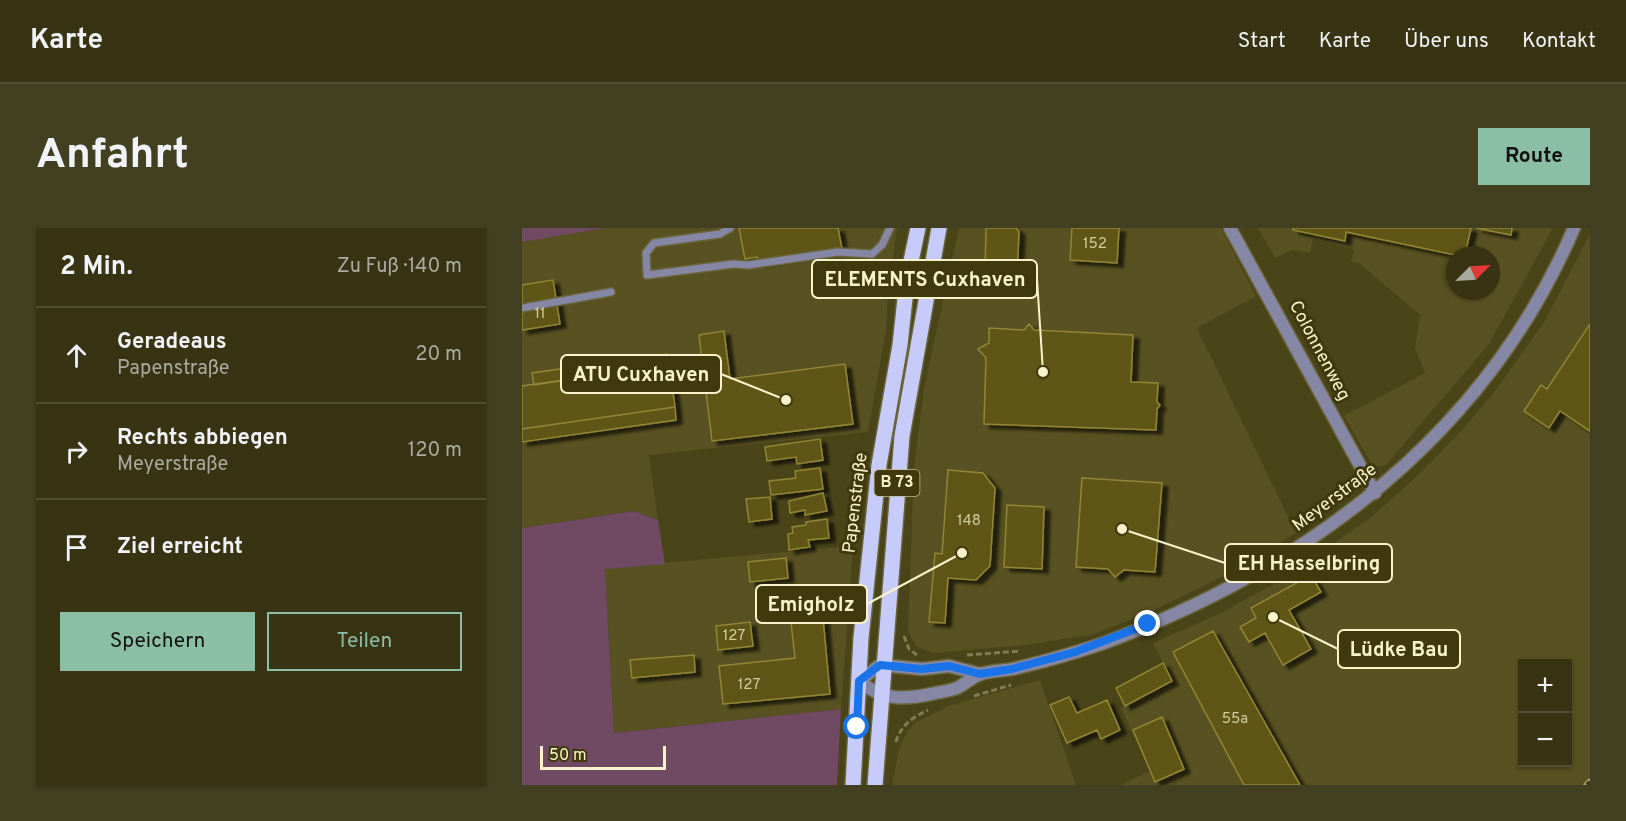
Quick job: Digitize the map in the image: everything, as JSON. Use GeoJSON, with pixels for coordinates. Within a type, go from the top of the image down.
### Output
{"type":"FeatureCollection","features":[{"type":"Feature","properties":{"kind":"main road","name":"Papenstraße"},"geometry":{"type":"LineString","coordinates":[[853,785],[863,610],[879,465],[902,338],[907,280],[918,228]]}},
{"type":"Feature","properties":{"kind":"main road","name":"B 73"},"geometry":{"type":"LineString","coordinates":[[875,785],[886,665],[895,501],[902,436],[939,228]]}},
{"type":"Feature","properties":{"kind":"street","name":"Colonnenweg"},"geometry":{"type":"LineString","coordinates":[[1230,228],[1375,493]]}},
{"type":"Feature","properties":{"kind":"street","name":"Meyerstraße"},"geometry":{"type":"LineString","coordinates":[[883,697],[910,698],[956,689],[980,674],[1012,669],[1075,652],[1182,610],[1236,585],[1303,546],[1375,493],[1423,449],[1477,391],[1527,315],[1574,228]]}},
{"type":"Feature","properties":{"kind":"street"},"geometry":{"type":"LineString","coordinates":[[883,697],[859,681],[876,667],[886,665]]}},
{"type":"Feature","properties":{"kind":"street","name":"Meyerstraße"},"geometry":{"type":"LineString","coordinates":[[886,665],[922,669],[949,666],[980,674]]}},
{"type":"Feature","properties":{"kind":"lane"},"geometry":{"type":"LineString","coordinates":[[730,228],[720,234],[654,243],[646,253],[647,275],[733,264],[748,266],[838,252],[872,254],[882,245],[890,228]]}},
{"type":"Feature","properties":{"kind":"lane"},"geometry":{"type":"LineString","coordinates":[[522,308],[611,292]]}},
{"type":"Feature","properties":{"kind":"path"},"geometry":{"type":"LineString","coordinates":[[909,649],[924,658]]}},
{"type":"Feature","properties":{"kind":"path"},"geometry":{"type":"LineString","coordinates":[[963,655],[1024,651]]}},
{"type":"Feature","properties":{"kind":"path"},"geometry":{"type":"LineString","coordinates":[[969,697],[1016,683]]}},
{"type":"Feature","properties":{"kind":"path"},"geometry":{"type":"LineString","coordinates":[[895,746],[901,729],[911,720],[934,708]]}},
{"type":"Feature","properties":{"kind":"shaded area"},"geometry":{"type":"Polygon","coordinates":[[[522,228],[897,228],[888,293],[886,330],[868,432],[649,455],[658,520],[634,511],[522,528],[522,228]]]}},
{"type":"Feature","properties":{"kind":"shaded area"},"geometry":{"type":"Polygon","coordinates":[[[522,228],[605,228],[522,242],[522,228]]]}},
{"type":"Feature","properties":{"kind":"shaded area"},"geometry":{"type":"Polygon","coordinates":[[[959,228],[1221,228],[1256,296],[1197,328],[1296,533],[1232,572],[1152,611],[1095,634],[1026,645],[933,653],[917,647],[908,633],[914,467],[924,388],[959,228]]]}},
{"type":"Feature","properties":{"kind":"shaded area"},"geometry":{"type":"Polygon","coordinates":[[[1258,228],[1553,228],[1489,344],[1386,465],[1374,468],[1344,416],[1425,373],[1415,348],[1420,315],[1359,263],[1351,262],[1354,249],[1313,239],[1310,253],[1292,250],[1275,258],[1258,228]]]}},
{"type":"Feature","properties":{"kind":"shaded area"},"geometry":{"type":"Polygon","coordinates":[[[1590,234],[1590,785],[1120,785],[1150,771],[1121,708],[1172,681],[1153,643],[1223,612],[1277,582],[1369,519],[1413,480],[1464,428],[1492,395],[1544,322],[1590,234]]]}},
{"type":"Feature","properties":{"kind":"shaded area"},"geometry":{"type":"Polygon","coordinates":[[[634,511],[658,520],[665,564],[605,569],[614,733],[841,709],[837,785],[522,785],[522,528],[634,511]]]}},
{"type":"Feature","properties":{"kind":"shaded area"},"geometry":{"type":"Polygon","coordinates":[[[853,546],[841,709],[614,733],[605,568],[853,546]]]}},
{"type":"Feature","properties":{"kind":"shaded area"},"geometry":{"type":"Polygon","coordinates":[[[1040,680],[1076,785],[892,785],[899,749],[907,731],[917,722],[948,706],[1040,680]]]}},
{"type":"Feature","properties":{"kind":"building"},"geometry":{"type":"Polygon","coordinates":[[[739,228],[838,228],[842,249],[758,262],[757,257],[745,259],[739,228]]]}},
{"type":"Feature","properties":{"kind":"building"},"geometry":{"type":"Polygon","coordinates":[[[986,228],[1016,228],[1019,232],[1017,274],[985,274],[986,228]]]}},
{"type":"Feature","properties":{"kind":"building"},"geometry":{"type":"Polygon","coordinates":[[[1072,228],[1119,228],[1117,263],[1070,260],[1072,228]]]}},
{"type":"Feature","properties":{"kind":"building"},"geometry":{"type":"Polygon","coordinates":[[[1293,228],[1471,228],[1467,246],[1446,246],[1446,253],[1346,232],[1345,241],[1293,230],[1293,228]]]}},
{"type":"Feature","properties":{"kind":"building"},"geometry":{"type":"Polygon","coordinates":[[[1476,228],[1512,228],[1511,235],[1476,228]]]}},
{"type":"Feature","properties":{"kind":"building"},"geometry":{"type":"Polygon","coordinates":[[[553,280],[560,324],[522,330],[522,285],[553,280]]]}},
{"type":"Feature","properties":{"kind":"building"},"geometry":{"type":"Polygon","coordinates":[[[1029,324],[1034,330],[1133,335],[1131,382],[1158,383],[1157,402],[1160,405],[1157,409],[1156,430],[984,424],[986,358],[978,349],[989,343],[989,328],[1024,330],[1029,324]]]}},
{"type":"Feature","properties":{"kind":"building"},"geometry":{"type":"Polygon","coordinates":[[[1590,324],[1590,431],[1560,411],[1549,428],[1524,411],[1541,385],[1547,389],[1590,324]]]}},
{"type":"Feature","properties":{"kind":"building"},"geometry":{"type":"Polygon","coordinates":[[[724,331],[730,379],[845,364],[853,424],[712,441],[699,335],[724,331]]]}},
{"type":"Feature","properties":{"kind":"building"},"geometry":{"type":"Polygon","coordinates":[[[667,354],[669,365],[534,385],[532,373],[667,354]]]}},
{"type":"Feature","properties":{"kind":"building"},"geometry":{"type":"Polygon","coordinates":[[[669,365],[675,407],[522,429],[522,386],[669,365]]]}},
{"type":"Feature","properties":{"kind":"building"},"geometry":{"type":"Polygon","coordinates":[[[675,407],[676,420],[522,442],[522,429],[675,407]]]}},
{"type":"Feature","properties":{"kind":"building"},"geometry":{"type":"Polygon","coordinates":[[[820,439],[823,460],[797,464],[796,457],[767,461],[765,447],[820,439]]]}},
{"type":"Feature","properties":{"kind":"building"},"geometry":{"type":"Polygon","coordinates":[[[820,468],[823,489],[771,495],[769,481],[796,478],[795,471],[820,468]]]}},
{"type":"Feature","properties":{"kind":"building"},"geometry":{"type":"Polygon","coordinates":[[[948,470],[983,473],[995,488],[990,566],[976,580],[948,578],[945,623],[929,622],[935,553],[942,554],[948,470]]]}},
{"type":"Feature","properties":{"kind":"building"},"geometry":{"type":"Polygon","coordinates":[[[1082,478],[1162,483],[1155,572],[1124,570],[1115,577],[1108,569],[1076,567],[1082,478]]]}},
{"type":"Feature","properties":{"kind":"building"},"geometry":{"type":"Polygon","coordinates":[[[823,493],[827,511],[805,515],[805,510],[790,513],[789,501],[823,493]]]}},
{"type":"Feature","properties":{"kind":"building"},"geometry":{"type":"Polygon","coordinates":[[[770,497],[772,519],[749,522],[746,499],[770,497]]]}},
{"type":"Feature","properties":{"kind":"building"},"geometry":{"type":"Polygon","coordinates":[[[1007,505],[1044,507],[1042,569],[1004,567],[1007,505]]]}},
{"type":"Feature","properties":{"kind":"building"},"geometry":{"type":"Polygon","coordinates":[[[827,519],[829,538],[808,540],[810,547],[789,550],[788,534],[793,533],[792,527],[827,519]]]}},
{"type":"Feature","properties":{"kind":"building"},"geometry":{"type":"Polygon","coordinates":[[[786,558],[788,578],[750,582],[748,562],[786,558]]]}},
{"type":"Feature","properties":{"kind":"building"},"geometry":{"type":"Polygon","coordinates":[[[1311,575],[1321,592],[1289,610],[1311,649],[1283,665],[1265,633],[1249,642],[1240,627],[1256,618],[1251,608],[1311,575]]]}},
{"type":"Feature","properties":{"kind":"building"},"geometry":{"type":"Polygon","coordinates":[[[823,618],[830,694],[723,704],[719,666],[795,658],[791,622],[823,618]]]}},
{"type":"Feature","properties":{"kind":"building"},"geometry":{"type":"Polygon","coordinates":[[[750,622],[753,646],[718,650],[716,626],[750,622]]]}},
{"type":"Feature","properties":{"kind":"building"},"geometry":{"type":"Polygon","coordinates":[[[1213,631],[1300,785],[1244,785],[1173,652],[1213,631]]]}},
{"type":"Feature","properties":{"kind":"building"},"geometry":{"type":"Polygon","coordinates":[[[694,655],[695,672],[632,678],[630,660],[694,655]]]}},
{"type":"Feature","properties":{"kind":"building"},"geometry":{"type":"Polygon","coordinates":[[[1163,663],[1172,681],[1125,706],[1116,688],[1163,663]]]}},
{"type":"Feature","properties":{"kind":"building"},"geometry":{"type":"Polygon","coordinates":[[[1069,697],[1077,713],[1107,700],[1120,730],[1101,739],[1097,730],[1067,743],[1050,705],[1069,697]]]}},
{"type":"Feature","properties":{"kind":"building"},"geometry":{"type":"Polygon","coordinates":[[[1162,717],[1184,769],[1155,782],[1133,730],[1162,717]]]}},
{"type":"Feature","properties":{"kind":"railway"},"geometry":{"type":"LineString","coordinates":[[1587,785],[1590,782]]}},
{"type":"Feature","properties":{"kind":"place","name":"ELEMENTS Cuxhaven"},"geometry":{"type":"Point","coordinates":[1043,372]}},
{"type":"Feature","properties":{"kind":"place","name":"ATU Cuxhaven"},"geometry":{"type":"Point","coordinates":[786,400]}},
{"type":"Feature","properties":{"kind":"place","name":"EH Hasselbring"},"geometry":{"type":"Point","coordinates":[1122,529]}},
{"type":"Feature","properties":{"kind":"place","name":"Emigholz"},"geometry":{"type":"Point","coordinates":[962,553]}},
{"type":"Feature","properties":{"kind":"place","name":"Lüdke Bau"},"geometry":{"type":"Point","coordinates":[1273,617]}},
{"type":"Feature","properties":{"kind":"route"},"geometry":{"type":"LineString","coordinates":[[857,727],[859,681],[880,665],[922,669],[949,666],[980,674],[1012,669],[1075,652],[1148,624]]}}]}
